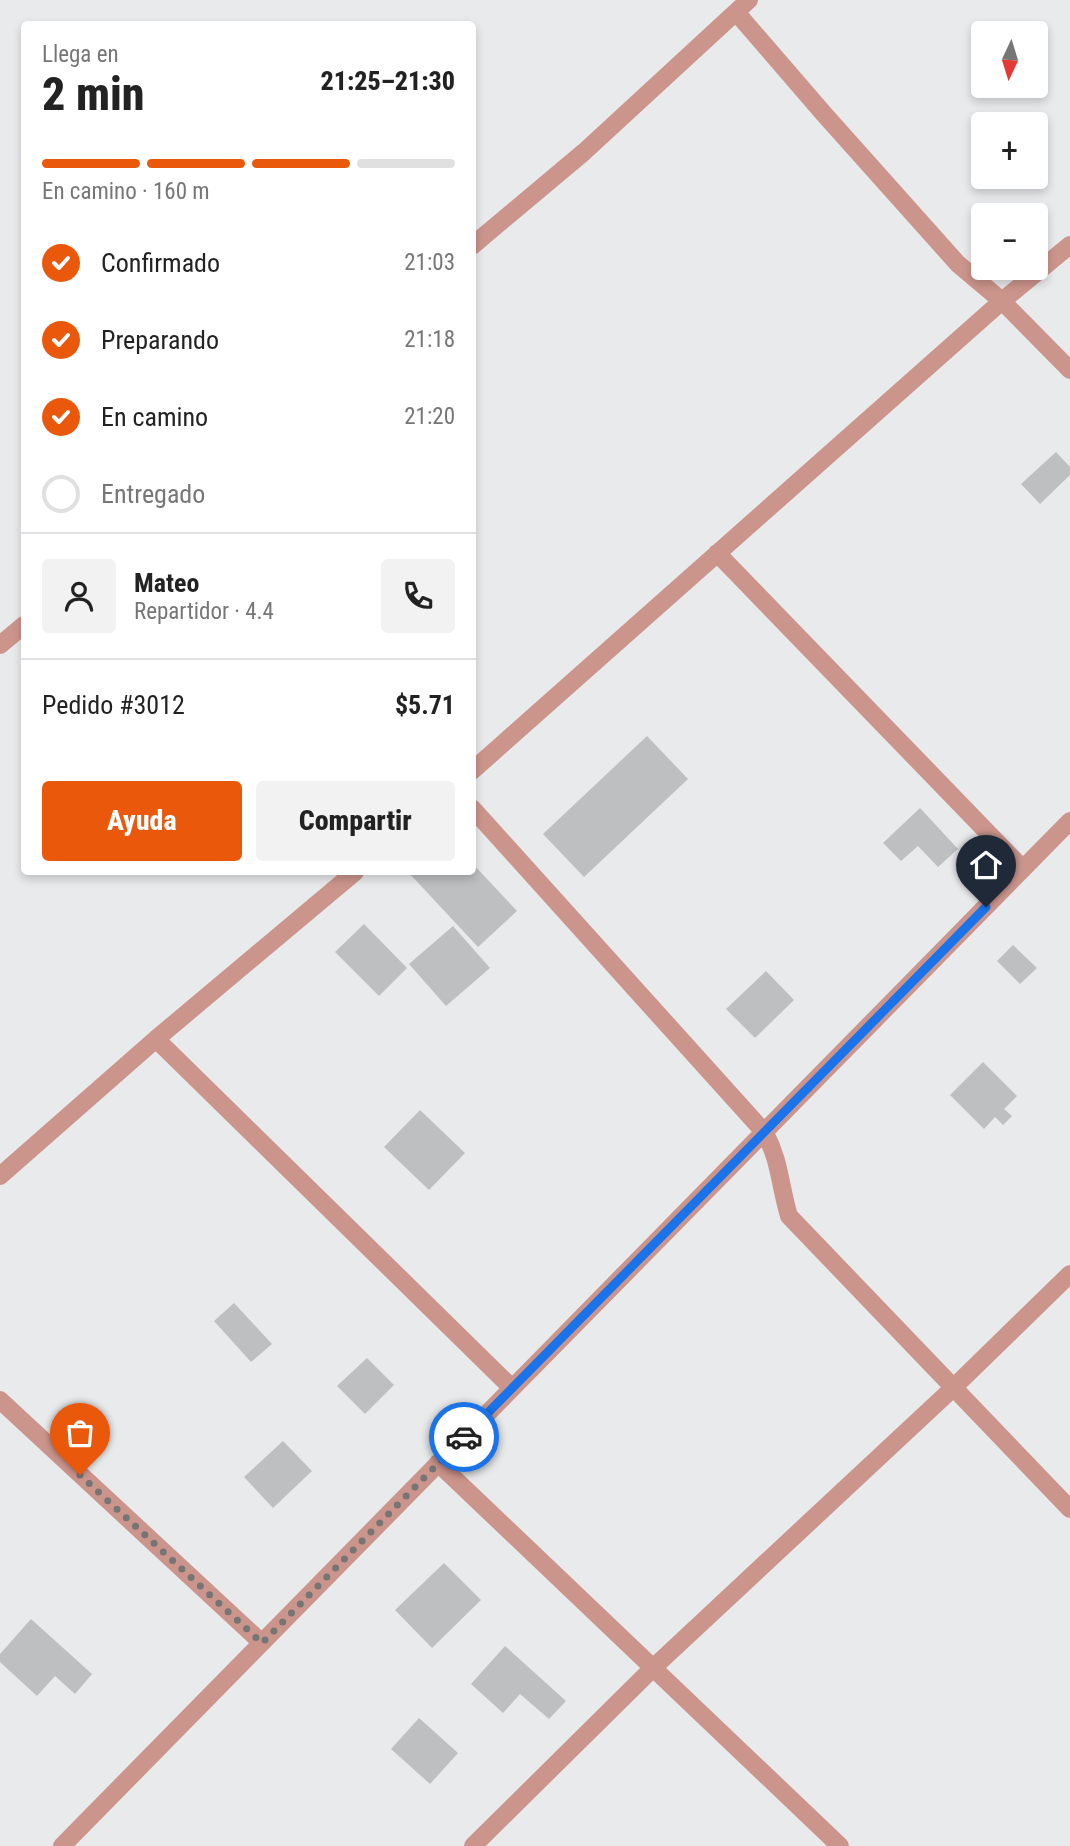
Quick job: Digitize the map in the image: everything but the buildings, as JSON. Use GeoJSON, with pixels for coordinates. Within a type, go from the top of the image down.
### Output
{"type":"FeatureCollection","features":[{"type":"Feature","properties":{"kind":"street"},"geometry":{"type":"LineString","coordinates":[[476,243],[584,152],[743,6],[824,114],[958,264],[1002,301],[1070,370]]}},
{"type":"Feature","properties":{"kind":"street"},"geometry":{"type":"LineString","coordinates":[[476,767],[1002,301],[1070,245]]}},
{"type":"Feature","properties":{"kind":"street"},"geometry":{"type":"LineString","coordinates":[[717,553],[1023,869]]}},
{"type":"Feature","properties":{"kind":"street"},"geometry":{"type":"LineString","coordinates":[[0,645],[21,628]]}},
{"type":"Feature","properties":{"kind":"street"},"geometry":{"type":"LineString","coordinates":[[476,812],[765,1133],[778,1160],[782,1194],[789,1216],[1070,1509]]}},
{"type":"Feature","properties":{"kind":"street"},"geometry":{"type":"LineString","coordinates":[[62,1846],[1070,821]]}},
{"type":"Feature","properties":{"kind":"street"},"geometry":{"type":"LineString","coordinates":[[0,1176],[156,1039],[351,875]]}},
{"type":"Feature","properties":{"kind":"street"},"geometry":{"type":"LineString","coordinates":[[156,1039],[512,1388]]}},
{"type":"Feature","properties":{"kind":"street"},"geometry":{"type":"LineString","coordinates":[[472,1846],[654,1667],[953,1389],[1070,1275]]}},
{"type":"Feature","properties":{"kind":"street"},"geometry":{"type":"LineString","coordinates":[[0,1400],[262,1643]]}},
{"type":"Feature","properties":{"kind":"street"},"geometry":{"type":"LineString","coordinates":[[438,1463],[840,1846]]}},
{"type":"Feature","properties":{"kind":"way so far"},"geometry":{"type":"LineString","coordinates":[[80,1475],[262,1643],[464,1437]]}},
{"type":"Feature","properties":{"kind":"route"},"geometry":{"type":"LineString","coordinates":[[464,1437],[986,907]]}}]}
